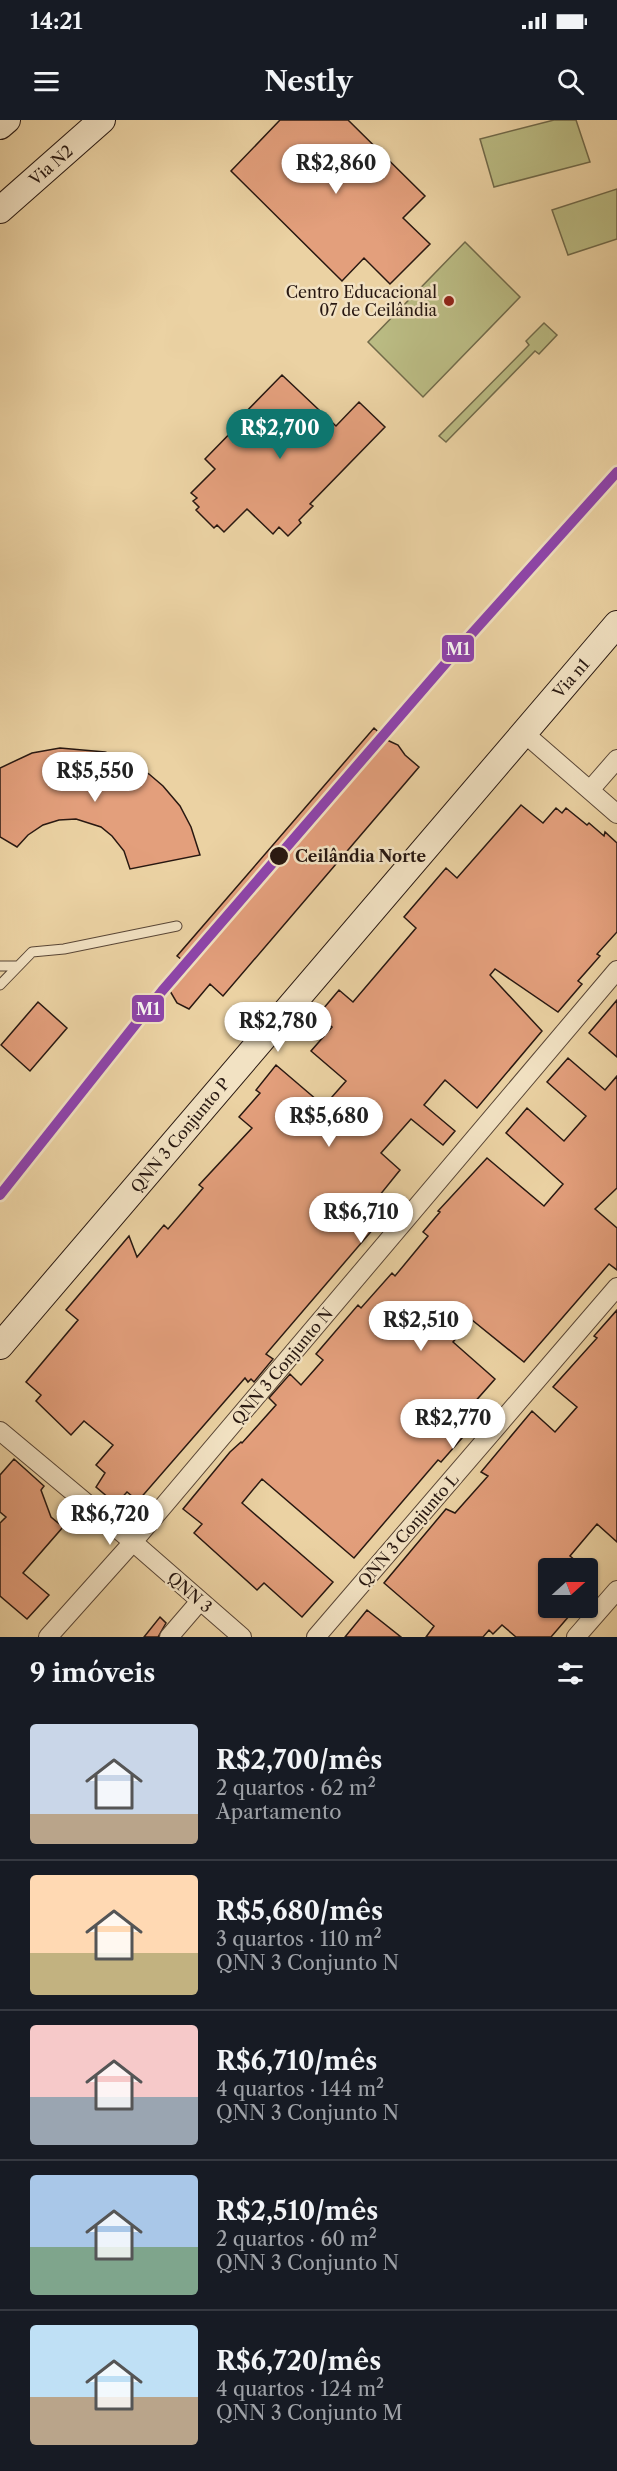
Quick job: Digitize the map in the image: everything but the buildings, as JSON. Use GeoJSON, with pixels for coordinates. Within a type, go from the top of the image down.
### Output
{"type":"FeatureCollection","features":[{"type":"Feature","properties":{"kind":"street"},"geometry":{"type":"LineString","coordinates":[[0,126],[7,120]]}},
{"type":"Feature","properties":{"kind":"street","name":"Via N2"},"geometry":{"type":"LineString","coordinates":[[0,210],[102,120]]}},
{"type":"Feature","properties":{"kind":"street","name":"Via n1"},"geometry":{"type":"LineString","coordinates":[[524,733],[617,624]]}},
{"type":"Feature","properties":{"kind":"street"},"geometry":{"type":"LineString","coordinates":[[524,733],[617,814]]}},
{"type":"Feature","properties":{"kind":"street","name":"QNN 3 Conjunto P"},"geometry":{"type":"LineString","coordinates":[[0,1346],[524,733]]}},
{"type":"Feature","properties":{"kind":"street"},"geometry":{"type":"LineString","coordinates":[[590,790],[617,759]]}},
{"type":"Feature","properties":{"kind":"street","name":"QNN 3 Conjunto N"},"geometry":{"type":"LineString","coordinates":[[48,1637],[133,1542],[617,970]]}},
{"type":"Feature","properties":{"kind":"street","name":"QNN 3 Conjunto L"},"geometry":{"type":"LineString","coordinates":[[316,1637],[617,1287]]}},
{"type":"Feature","properties":{"kind":"street","name":"QNN 3"},"geometry":{"type":"LineString","coordinates":[[0,1431],[242,1637]]}},
{"type":"Feature","properties":{"kind":"street"},"geometry":{"type":"LineString","coordinates":[[576,1637],[617,1590]]}},
{"type":"Feature","properties":{"kind":"street"},"geometry":{"type":"LineString","coordinates":[[169,1637],[201,1601]]}},
{"type":"Feature","properties":{"kind":"lane"},"geometry":{"type":"LineString","coordinates":[[0,985],[32,952],[64,949],[177,926]]}},
{"type":"Feature","properties":{"kind":"lane"},"geometry":{"type":"LineString","coordinates":[[0,966],[17,966]]}},
{"type":"Feature","properties":{"kind":"green space"},"geometry":{"type":"Polygon","coordinates":[[[554,120],[576,120],[590,162],[494,187],[480,139],[554,120]]]}},
{"type":"Feature","properties":{"kind":"green space"},"geometry":{"type":"Polygon","coordinates":[[[617,189],[617,239],[568,255],[552,210],[617,189]]]}},
{"type":"Feature","properties":{"kind":"green space"},"geometry":{"type":"Polygon","coordinates":[[[465,242],[520,297],[423,397],[368,342],[465,242]]]}},
{"type":"Feature","properties":{"kind":"green space"},"geometry":{"type":"Polygon","coordinates":[[[544,323],[557,335],[539,354],[535,351],[446,442],[439,436],[529,345],[526,341],[544,323]]]}},
{"type":"Feature","properties":{"kind":"transit line","name":"M1"},"geometry":{"type":"LineString","coordinates":[[0,1195],[162,991],[458,649],[617,472]]}},
{"type":"Feature","properties":{"kind":"place","name":"Centro Educacional 07 de Ceilândia"},"geometry":{"type":"Point","coordinates":[449,301]}},
{"type":"Feature","properties":{"kind":"place","name":"Ceilândia Norte"},"geometry":{"type":"Point","coordinates":[279,856]}}]}
